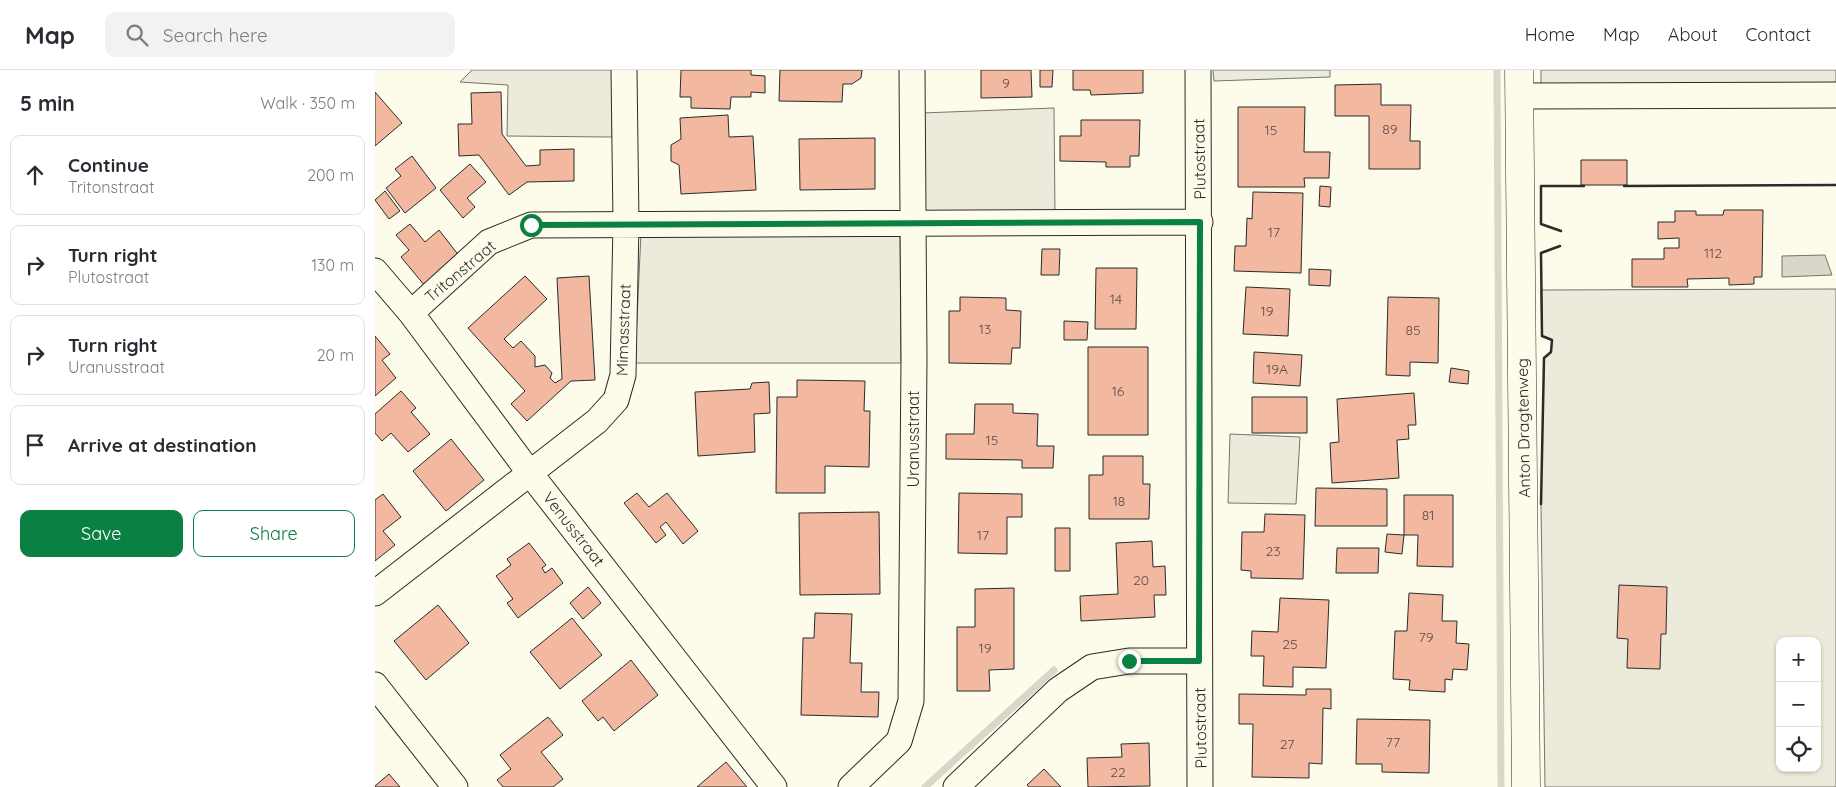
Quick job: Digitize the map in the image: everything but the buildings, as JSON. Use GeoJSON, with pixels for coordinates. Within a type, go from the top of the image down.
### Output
{"type":"FeatureCollection","features":[{"type":"Feature","properties":{"kind":"main road","name":"Anton Dragtenweg"},"geometry":{"type":"LineString","coordinates":[[1519,83],[1526,787]]}},
{"type":"Feature","properties":{"kind":"street","name":"Mimasstraat"},"geometry":{"type":"LineString","coordinates":[[375,593],[597,421],[616,400],[623,376],[626,223],[624,70]]}},
{"type":"Feature","properties":{"kind":"street","name":"Uranusstraat"},"geometry":{"type":"LineString","coordinates":[[851,787],[899,741],[911,701],[914,359],[912,70]]}},
{"type":"Feature","properties":{"kind":"street","name":"Plutostraat"},"geometry":{"type":"LineString","coordinates":[[1198,70],[1200,222],[1200,787]]}},
{"type":"Feature","properties":{"kind":"street"},"geometry":{"type":"LineString","coordinates":[[1519,83],[1836,95]]}},
{"type":"Feature","properties":{"kind":"street","name":"Tritonstraat"},"geometry":{"type":"LineString","coordinates":[[411,313],[489,242],[531,225],[626,223],[913,225],[1200,222]]}},
{"type":"Feature","properties":{"kind":"street","name":"Venusstraat"},"geometry":{"type":"LineString","coordinates":[[375,271],[411,313],[529,472],[774,787]]}},
{"type":"Feature","properties":{"kind":"street"},"geometry":{"type":"LineString","coordinates":[[956,787],[1058,690],[1092,667],[1129,661],[1199,661]]}},
{"type":"Feature","properties":{"kind":"street"},"geometry":{"type":"LineString","coordinates":[[375,685],[455,787]]}},
{"type":"Feature","properties":{"kind":"shaded area"},"geometry":{"type":"Polygon","coordinates":[[[472,70],[613,70],[612,137],[507,136],[508,85],[460,82],[472,70]]]}},
{"type":"Feature","properties":{"kind":"shaded area"},"geometry":{"type":"Polygon","coordinates":[[[1213,70],[1330,70],[1330,77],[1214,81],[1213,70]]]}},
{"type":"Feature","properties":{"kind":"shaded area"},"geometry":{"type":"Polygon","coordinates":[[[1541,70],[1836,70],[1836,90],[1541,89],[1541,70]]]}},
{"type":"Feature","properties":{"kind":"shaded area"},"geometry":{"type":"Polygon","coordinates":[[[1054,108],[1055,216],[921,215],[922,113],[1054,108]]]}},
{"type":"Feature","properties":{"kind":"shaded area"},"geometry":{"type":"Polygon","coordinates":[[[641,233],[900,234],[901,363],[635,363],[641,233]]]}},
{"type":"Feature","properties":{"kind":"shaded area"},"geometry":{"type":"Polygon","coordinates":[[[1825,255],[1832,275],[1782,277],[1782,256],[1825,255]]]}},
{"type":"Feature","properties":{"kind":"shaded area"},"geometry":{"type":"Polygon","coordinates":[[[1836,289],[1836,787],[1545,787],[1541,504],[1544,358],[1551,352],[1552,340],[1542,336],[1541,290],[1836,289]]]}},
{"type":"Feature","properties":{"kind":"shaded area"},"geometry":{"type":"Polygon","coordinates":[[[1230,434],[1300,437],[1296,504],[1228,503],[1230,434]]]}},
{"type":"Feature","properties":{"kind":"waterway"},"geometry":{"type":"LineString","coordinates":[[1497,70],[1501,787]]}},
{"type":"Feature","properties":{"kind":"waterway"},"geometry":{"type":"LineString","coordinates":[[925,787],[1054,670]]}},
{"type":"Feature","properties":{"kind":"wall"},"geometry":{"type":"LineString","coordinates":[[1624,186],[1836,185]]}},
{"type":"Feature","properties":{"kind":"wall"},"geometry":{"type":"LineString","coordinates":[[1561,231],[1541,224],[1541,186],[1584,186]]}},
{"type":"Feature","properties":{"kind":"wall"},"geometry":{"type":"LineString","coordinates":[[1541,504],[1544,358],[1551,352],[1552,340],[1542,336],[1541,253],[1560,246]]}},
{"type":"Feature","properties":{"kind":"route"},"geometry":{"type":"LineString","coordinates":[[531,225],[626,223],[913,225],[1200,222],[1199,661],[1129,661]]}}]}
